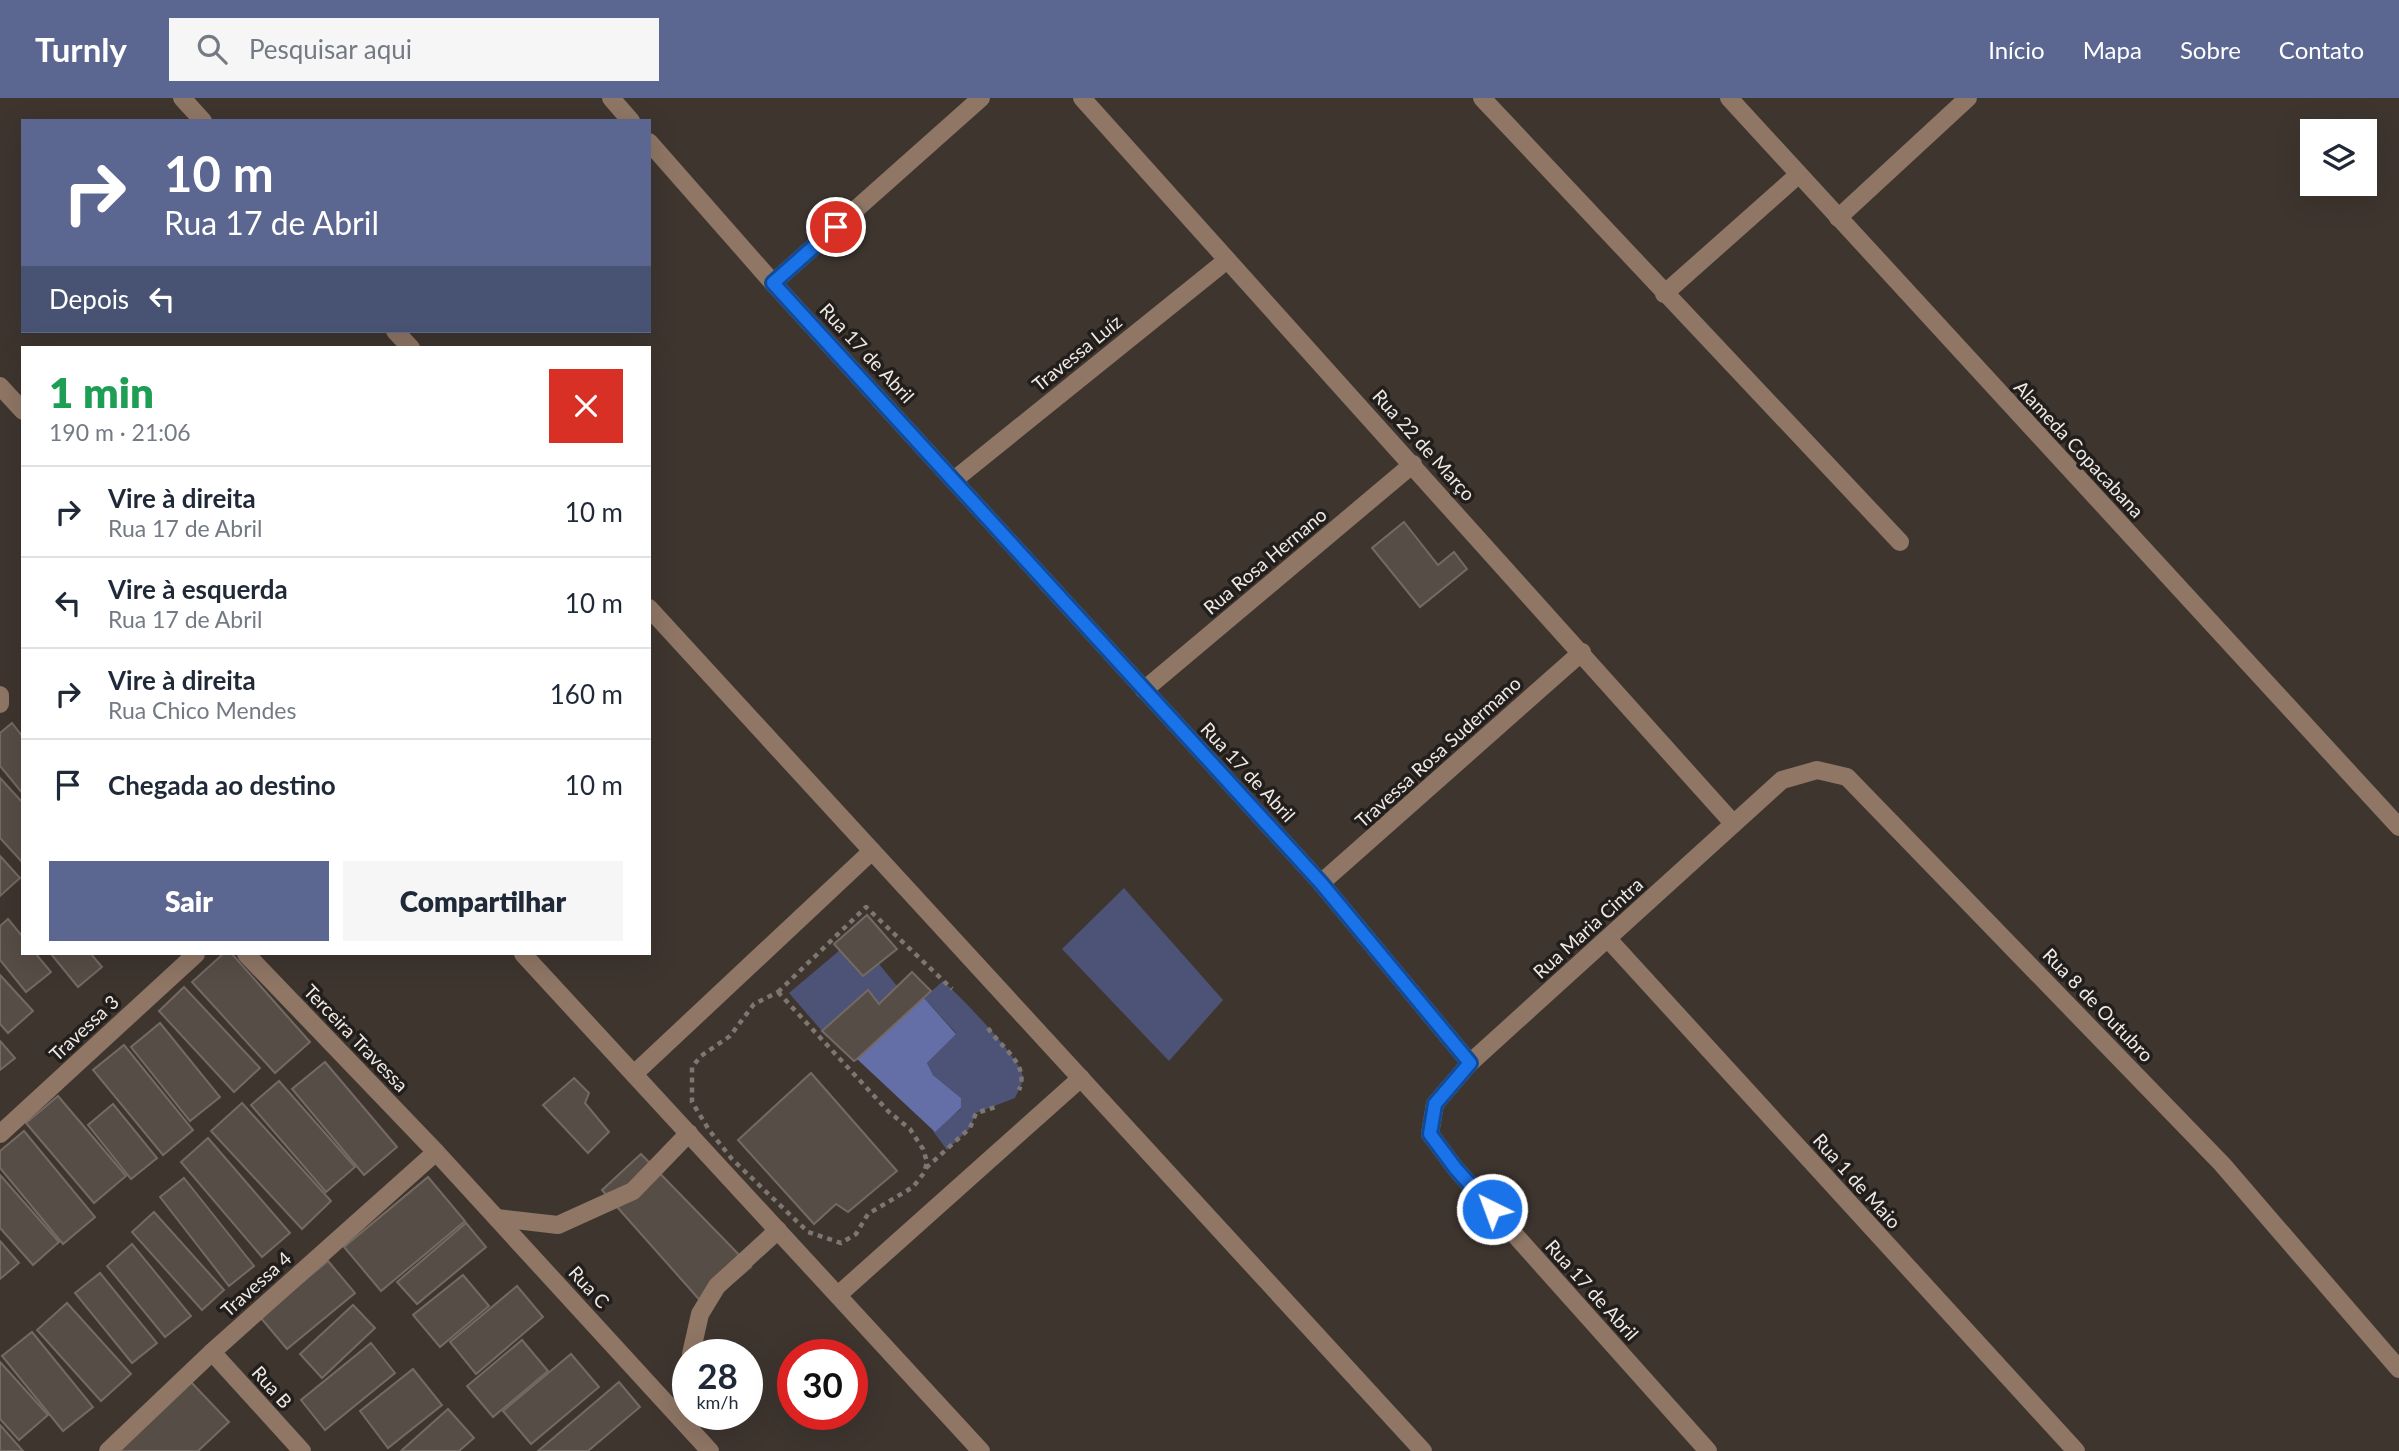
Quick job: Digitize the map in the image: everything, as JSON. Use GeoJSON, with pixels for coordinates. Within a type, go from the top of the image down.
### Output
{"type":"FeatureCollection","features":[{"type":"Feature","properties":{"kind":"street"},"geometry":{"type":"LineString","coordinates":[[182,98],[200,119]]}},
{"type":"Feature","properties":{"kind":"street"},"geometry":{"type":"LineString","coordinates":[[611,98],[629,119]]}},
{"type":"Feature","properties":{"kind":"street"},"geometry":{"type":"LineString","coordinates":[[773,283],[981,98]]}},
{"type":"Feature","properties":{"kind":"street","name":"Rua 22 de Março"},"geometry":{"type":"LineString","coordinates":[[1082,98],[1732,822]]}},
{"type":"Feature","properties":{"kind":"street"},"geometry":{"type":"LineString","coordinates":[[1482,98],[1664,295],[1900,542]]}},
{"type":"Feature","properties":{"kind":"street","name":"Alameda Copacabana"},"geometry":{"type":"LineString","coordinates":[[1729,98],[2399,828]]}},
{"type":"Feature","properties":{"kind":"street"},"geometry":{"type":"LineString","coordinates":[[1838,218],[1968,98]]}},
{"type":"Feature","properties":{"kind":"street","name":"Rua 17 de Abril"},"geometry":{"type":"LineString","coordinates":[[651,144],[773,283],[1321,883],[1470,1063],[1435,1104],[1430,1134],[1456,1169],[1708,1451]]}},
{"type":"Feature","properties":{"kind":"street"},"geometry":{"type":"LineString","coordinates":[[1664,295],[1798,175]]}},
{"type":"Feature","properties":{"kind":"street","name":"Travessa Luíz"},"geometry":{"type":"LineString","coordinates":[[954,480],[1227,260]]}},
{"type":"Feature","properties":{"kind":"street"},"geometry":{"type":"LineString","coordinates":[[397,333],[409,346]]}},
{"type":"Feature","properties":{"kind":"street"},"geometry":{"type":"LineString","coordinates":[[0,386],[21,409]]}},
{"type":"Feature","properties":{"kind":"street","name":"Rua Rosa Hernano"},"geometry":{"type":"LineString","coordinates":[[1144,690],[1413,464]]}},
{"type":"Feature","properties":{"kind":"street"},"geometry":{"type":"LineString","coordinates":[[651,610],[1423,1451]]}},
{"type":"Feature","properties":{"kind":"street","name":"Travessa Rosa Sudermano"},"geometry":{"type":"LineString","coordinates":[[1321,883],[1582,652]]}},
{"type":"Feature","properties":{"kind":"street"},"geometry":{"type":"LineString","coordinates":[[0,695],[0,704]]}},
{"type":"Feature","properties":{"kind":"street","name":"Rua 8 de Outubro"},"geometry":{"type":"LineString","coordinates":[[1732,822],[1782,780],[1817,770],[1847,777],[2222,1164],[2399,1369]]}},
{"type":"Feature","properties":{"kind":"street","name":"Rua Maria Cintra"},"geometry":{"type":"LineString","coordinates":[[1470,1063],[1608,939],[1732,822]]}},
{"type":"Feature","properties":{"kind":"street"},"geometry":{"type":"LineString","coordinates":[[634,1074],[873,850]]}},
{"type":"Feature","properties":{"kind":"street","name":"Rua 1 de Maio"},"geometry":{"type":"LineString","coordinates":[[1608,939],[2076,1451]]}},
{"type":"Feature","properties":{"kind":"street","name":"Travessa 3"},"geometry":{"type":"LineString","coordinates":[[0,1134],[195,955]]}},
{"type":"Feature","properties":{"kind":"street","name":"Terceira Travessa"},"geometry":{"type":"LineString","coordinates":[[247,955],[436,1152]]}},
{"type":"Feature","properties":{"kind":"street"},"geometry":{"type":"LineString","coordinates":[[524,955],[981,1451]]}},
{"type":"Feature","properties":{"kind":"street"},"geometry":{"type":"LineString","coordinates":[[838,1295],[1081,1078]]}},
{"type":"Feature","properties":{"kind":"street"},"geometry":{"type":"LineString","coordinates":[[497,1218],[558,1225],[633,1191],[689,1133]]}},
{"type":"Feature","properties":{"kind":"street","name":"Rua C"},"geometry":{"type":"LineString","coordinates":[[436,1152],[672,1402]]}},
{"type":"Feature","properties":{"kind":"street","name":"Travessa 4"},"geometry":{"type":"LineString","coordinates":[[108,1451],[212,1352],[436,1152]]}},
{"type":"Feature","properties":{"kind":"street"},"geometry":{"type":"LineString","coordinates":[[694,1339],[700,1314],[717,1286],[778,1230]]}},
{"type":"Feature","properties":{"kind":"street","name":"Rua B"},"geometry":{"type":"LineString","coordinates":[[212,1352],[302,1451]]}},
{"type":"Feature","properties":{"kind":"street","name":"Rua C"},"geometry":{"type":"LineString","coordinates":[[696,1430],[710,1451]]}},
{"type":"Feature","properties":{"kind":"path"},"geometry":{"type":"LineString","coordinates":[[961,997],[866,907],[778,992],[754,1004],[730,1036],[701,1056],[692,1067],[692,1102],[716,1140],[808,1233],[841,1243],[856,1234],[868,1214],[913,1187],[925,1168],[970,1128],[976,1113],[1006,1103]]}},
{"type":"Feature","properties":{"kind":"path"},"geometry":{"type":"LineString","coordinates":[[778,992],[889,1112],[910,1129],[923,1149],[925,1168]]}},
{"type":"Feature","properties":{"kind":"path"},"geometry":{"type":"LineString","coordinates":[[982,1019],[1019,1064],[1024,1079],[1015,1098]]}},
{"type":"Feature","properties":{"kind":"shaded area"},"geometry":{"type":"Polygon","coordinates":[[[1124,888],[1223,1000],[1169,1061],[1062,949],[1124,888]]]}},
{"type":"Feature","properties":{"kind":"shaded area"},"geometry":{"type":"Polygon","coordinates":[[[840,950],[863,976],[879,964],[897,986],[879,1004],[867,990],[822,1031],[789,993],[840,950]]]}},
{"type":"Feature","properties":{"kind":"shaded area"},"geometry":{"type":"Polygon","coordinates":[[[943,981],[1002,1043],[1013,1057],[1023,1078],[1015,1098],[976,1113],[970,1128],[947,1150],[933,1131],[961,1109],[961,1098],[933,1075],[927,1063],[956,1033],[924,998],[943,981]]]}},
{"type":"Feature","properties":{"kind":"shaded area"},"geometry":{"type":"Polygon","coordinates":[[[924,998],[956,1034],[927,1063],[933,1075],[961,1098],[961,1108],[935,1132],[857,1059],[924,998]]]}},
{"type":"Feature","properties":{"kind":"building"},"geometry":{"type":"Polygon","coordinates":[[[1404,522],[1438,565],[1454,552],[1467,569],[1420,607],[1372,548],[1404,522]]]}},
{"type":"Feature","properties":{"kind":"building"},"geometry":{"type":"Polygon","coordinates":[[[12,723],[21,734],[21,792],[0,766],[0,733],[12,723]]]}},
{"type":"Feature","properties":{"kind":"building"},"geometry":{"type":"Polygon","coordinates":[[[0,778],[21,801],[21,861],[0,838],[0,778]]]}},
{"type":"Feature","properties":{"kind":"building"},"geometry":{"type":"Polygon","coordinates":[[[0,856],[20,878],[0,896],[0,856]]]}},
{"type":"Feature","properties":{"kind":"building"},"geometry":{"type":"Polygon","coordinates":[[[867,915],[897,949],[863,976],[834,944],[867,915]]]}},
{"type":"Feature","properties":{"kind":"building"},"geometry":{"type":"Polygon","coordinates":[[[8,919],[21,935],[21,955],[37,955],[51,972],[26,992],[0,960],[0,926],[8,919]]]}},
{"type":"Feature","properties":{"kind":"building"},"geometry":{"type":"Polygon","coordinates":[[[52,955],[92,955],[102,967],[78,987],[52,955]]]}},
{"type":"Feature","properties":{"kind":"building"},"geometry":{"type":"Polygon","coordinates":[[[222,955],[233,955],[310,1042],[275,1073],[192,982],[222,955]]]}},
{"type":"Feature","properties":{"kind":"building"},"geometry":{"type":"Polygon","coordinates":[[[912,972],[931,991],[854,1061],[822,1031],[868,990],[879,1004],[912,972]]]}},
{"type":"Feature","properties":{"kind":"building"},"geometry":{"type":"Polygon","coordinates":[[[0,975],[33,1011],[8,1033],[0,1024],[0,975]]]}},
{"type":"Feature","properties":{"kind":"building"},"geometry":{"type":"Polygon","coordinates":[[[184,987],[260,1068],[234,1092],[159,1011],[184,987]]]}},
{"type":"Feature","properties":{"kind":"building"},"geometry":{"type":"Polygon","coordinates":[[[160,1023],[220,1097],[190,1121],[131,1047],[160,1023]]]}},
{"type":"Feature","properties":{"kind":"building"},"geometry":{"type":"Polygon","coordinates":[[[0,1041],[15,1058],[0,1070],[0,1041]]]}},
{"type":"Feature","properties":{"kind":"building"},"geometry":{"type":"Polygon","coordinates":[[[124,1045],[193,1130],[163,1155],[93,1070],[124,1045]]]}},
{"type":"Feature","properties":{"kind":"building"},"geometry":{"type":"Polygon","coordinates":[[[325,1062],[397,1147],[364,1175],[292,1089],[325,1062]]]}},
{"type":"Feature","properties":{"kind":"building"},"geometry":{"type":"Polygon","coordinates":[[[811,1073],[897,1171],[848,1212],[836,1204],[814,1224],[738,1140],[811,1073]]]}},
{"type":"Feature","properties":{"kind":"building"},"geometry":{"type":"Polygon","coordinates":[[[574,1078],[589,1093],[585,1103],[609,1132],[588,1153],[543,1105],[574,1078]]]}},
{"type":"Feature","properties":{"kind":"building"},"geometry":{"type":"Polygon","coordinates":[[[279,1081],[355,1167],[326,1192],[251,1105],[279,1081]]]}},
{"type":"Feature","properties":{"kind":"building"},"geometry":{"type":"Polygon","coordinates":[[[58,1096],[126,1176],[94,1203],[26,1123],[58,1096]]]}},
{"type":"Feature","properties":{"kind":"building"},"geometry":{"type":"Polygon","coordinates":[[[242,1103],[331,1201],[302,1229],[211,1131],[242,1103]]]}},
{"type":"Feature","properties":{"kind":"building"},"geometry":{"type":"Polygon","coordinates":[[[113,1104],[157,1158],[131,1179],[88,1125],[113,1104]]]}},
{"type":"Feature","properties":{"kind":"building"},"geometry":{"type":"Polygon","coordinates":[[[24,1131],[95,1217],[63,1244],[0,1168],[0,1151],[24,1131]]]}},
{"type":"Feature","properties":{"kind":"building"},"geometry":{"type":"Polygon","coordinates":[[[208,1138],[290,1233],[262,1257],[181,1162],[208,1138]]]}},
{"type":"Feature","properties":{"kind":"building"},"geometry":{"type":"Polygon","coordinates":[[[641,1154],[751,1267],[705,1306],[602,1190],[641,1154]]]}},
{"type":"Feature","properties":{"kind":"building"},"geometry":{"type":"Polygon","coordinates":[[[0,1175],[59,1242],[33,1265],[0,1228],[0,1175]]]}},
{"type":"Feature","properties":{"kind":"building"},"geometry":{"type":"Polygon","coordinates":[[[428,1177],[465,1221],[381,1291],[344,1247],[428,1177]]]}},
{"type":"Feature","properties":{"kind":"building"},"geometry":{"type":"Polygon","coordinates":[[[184,1178],[254,1266],[229,1286],[160,1197],[184,1178]]]}},
{"type":"Feature","properties":{"kind":"building"},"geometry":{"type":"Polygon","coordinates":[[[154,1212],[224,1290],[202,1310],[132,1232],[154,1212]]]}},
{"type":"Feature","properties":{"kind":"building"},"geometry":{"type":"Polygon","coordinates":[[[466,1223],[486,1247],[417,1304],[397,1282],[466,1223]]]}},
{"type":"Feature","properties":{"kind":"building"},"geometry":{"type":"Polygon","coordinates":[[[0,1241],[19,1263],[0,1279],[0,1241]]]}},
{"type":"Feature","properties":{"kind":"building"},"geometry":{"type":"Polygon","coordinates":[[[132,1244],[191,1316],[165,1337],[107,1266],[132,1244]]]}},
{"type":"Feature","properties":{"kind":"building"},"geometry":{"type":"Polygon","coordinates":[[[328,1261],[355,1293],[287,1349],[260,1317],[328,1261]]]}},
{"type":"Feature","properties":{"kind":"building"},"geometry":{"type":"Polygon","coordinates":[[[100,1273],[157,1343],[132,1363],[75,1293],[100,1273]]]}},
{"type":"Feature","properties":{"kind":"building"},"geometry":{"type":"Polygon","coordinates":[[[463,1275],[489,1306],[440,1347],[413,1315],[463,1275]]]}},
{"type":"Feature","properties":{"kind":"building"},"geometry":{"type":"Polygon","coordinates":[[[517,1286],[543,1317],[476,1374],[450,1342],[517,1286]]]}},
{"type":"Feature","properties":{"kind":"building"},"geometry":{"type":"Polygon","coordinates":[[[67,1303],[131,1374],[101,1401],[37,1330],[67,1303]]]}},
{"type":"Feature","properties":{"kind":"building"},"geometry":{"type":"Polygon","coordinates":[[[353,1305],[375,1328],[322,1378],[300,1354],[353,1305]]]}},
{"type":"Feature","properties":{"kind":"building"},"geometry":{"type":"Polygon","coordinates":[[[32,1332],[93,1407],[63,1431],[2,1356],[32,1332]]]}},
{"type":"Feature","properties":{"kind":"building"},"geometry":{"type":"Polygon","coordinates":[[[522,1340],[548,1371],[493,1417],[467,1386],[522,1340]]]}},
{"type":"Feature","properties":{"kind":"building"},"geometry":{"type":"Polygon","coordinates":[[[371,1343],[395,1373],[325,1430],[301,1400],[371,1343]]]}},
{"type":"Feature","properties":{"kind":"building"},"geometry":{"type":"Polygon","coordinates":[[[571,1354],[599,1387],[531,1444],[503,1411],[571,1354]]]}},
{"type":"Feature","properties":{"kind":"building"},"geometry":{"type":"Polygon","coordinates":[[[0,1362],[48,1415],[19,1440],[0,1419],[0,1362]]]}},
{"type":"Feature","properties":{"kind":"building"},"geometry":{"type":"Polygon","coordinates":[[[413,1369],[442,1405],[388,1448],[360,1411],[413,1369]]]}},
{"type":"Feature","properties":{"kind":"building"},"geometry":{"type":"Polygon","coordinates":[[[189,1380],[229,1422],[198,1451],[112,1451],[189,1380]]]}},
{"type":"Feature","properties":{"kind":"building"},"geometry":{"type":"Polygon","coordinates":[[[619,1382],[640,1407],[588,1451],[538,1451],[619,1382]]]}},
{"type":"Feature","properties":{"kind":"building"},"geometry":{"type":"Polygon","coordinates":[[[448,1409],[474,1438],[459,1451],[401,1451],[448,1409]]]}},
{"type":"Feature","properties":{"kind":"building"},"geometry":{"type":"Polygon","coordinates":[[[0,1425],[23,1451],[0,1451],[0,1425]]]}},
{"type":"Feature","properties":{"kind":"route"},"geometry":{"type":"LineString","coordinates":[[836,227],[773,283],[1321,883],[1470,1063],[1435,1104],[1430,1134],[1456,1169],[1492,1209]]}}]}
